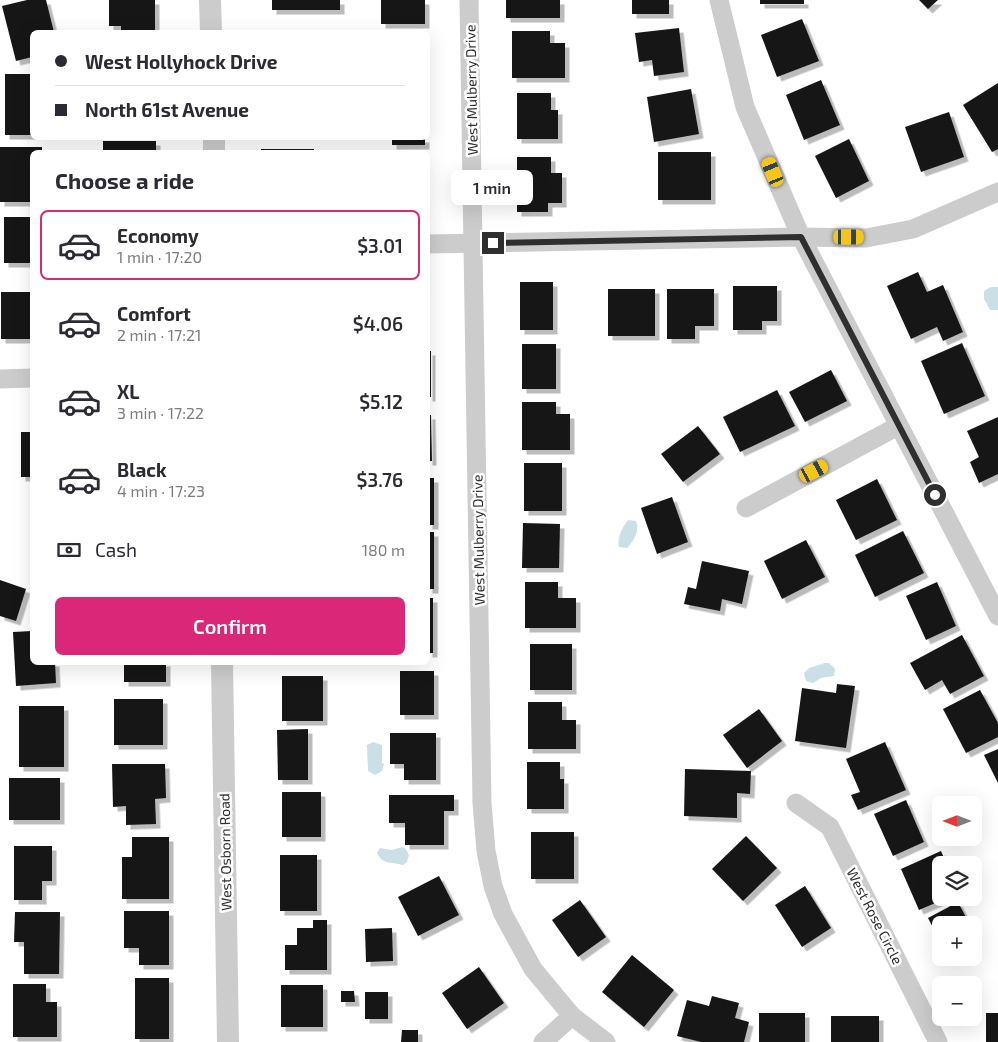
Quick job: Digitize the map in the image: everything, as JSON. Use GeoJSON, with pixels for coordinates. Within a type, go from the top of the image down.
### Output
{"type":"FeatureCollection","features":[{"type":"Feature","properties":{"kind":"street"},"geometry":{"type":"LineString","coordinates":[[210,0],[211,30]]}},
{"type":"Feature","properties":{"kind":"street","name":"West Mulberry Drive"},"geometry":{"type":"LineString","coordinates":[[469,0],[482,802],[486,851],[493,886],[504,914],[532,969],[572,1016],[606,1042]]}},
{"type":"Feature","properties":{"kind":"street"},"geometry":{"type":"LineString","coordinates":[[719,0],[745,107],[801,237],[998,616]]}},
{"type":"Feature","properties":{"kind":"street"},"geometry":{"type":"LineString","coordinates":[[430,244],[801,237],[866,238],[913,229],[998,192]]}},
{"type":"Feature","properties":{"kind":"street"},"geometry":{"type":"LineString","coordinates":[[0,379],[30,378]]}},
{"type":"Feature","properties":{"kind":"street"},"geometry":{"type":"LineString","coordinates":[[746,508],[898,426]]}},
{"type":"Feature","properties":{"kind":"street","name":"West Osborn Road"},"geometry":{"type":"LineString","coordinates":[[222,665],[228,1042]]}},
{"type":"Feature","properties":{"kind":"street","name":"West Rose Circle"},"geometry":{"type":"LineString","coordinates":[[796,802],[830,827],[938,1042]]}},
{"type":"Feature","properties":{"kind":"street"},"geometry":{"type":"LineString","coordinates":[[543,1042],[572,1016]]}},
{"type":"Feature","properties":{"kind":"water"},"geometry":{"type":"Polygon","coordinates":[[[991,287],[998,287],[998,310],[990,310],[984,299],[984,291],[991,287]]]}},
{"type":"Feature","properties":{"kind":"water"},"geometry":{"type":"Polygon","coordinates":[[[628,520],[636,521],[636,535],[627,548],[619,547],[620,533],[628,520]]]}},
{"type":"Feature","properties":{"kind":"water"},"geometry":{"type":"Polygon","coordinates":[[[829,663],[835,669],[834,676],[821,678],[813,683],[806,681],[804,673],[809,668],[829,663]]]}},
{"type":"Feature","properties":{"kind":"water"},"geometry":{"type":"Polygon","coordinates":[[[373,742],[382,745],[382,763],[384,764],[382,771],[375,775],[368,771],[367,745],[373,742]]]}},
{"type":"Feature","properties":{"kind":"water"},"geometry":{"type":"Polygon","coordinates":[[[380,848],[392,850],[405,848],[409,855],[407,862],[403,865],[382,860],[377,853],[380,848]]]}},
{"type":"Feature","properties":{"kind":"building"},"geometry":{"type":"Polygon","coordinates":[[[27,0],[46,0],[54,30],[30,30],[30,58],[16,61],[2,6],[27,0]]]}},
{"type":"Feature","properties":{"kind":"building"},"geometry":{"type":"Polygon","coordinates":[[[109,0],[155,0],[155,30],[121,30],[121,26],[109,26],[109,0]]]}},
{"type":"Feature","properties":{"kind":"building"},"geometry":{"type":"Polygon","coordinates":[[[272,0],[340,0],[340,10],[272,10],[272,0]]]}},
{"type":"Feature","properties":{"kind":"building"},"geometry":{"type":"Polygon","coordinates":[[[381,0],[425,0],[425,24],[381,24],[381,0]]]}},
{"type":"Feature","properties":{"kind":"building"},"geometry":{"type":"Polygon","coordinates":[[[506,0],[560,0],[560,18],[506,18],[506,0]]]}},
{"type":"Feature","properties":{"kind":"building"},"geometry":{"type":"Polygon","coordinates":[[[632,0],[669,0],[669,14],[632,14],[632,0]]]}},
{"type":"Feature","properties":{"kind":"building"},"geometry":{"type":"Polygon","coordinates":[[[760,0],[804,0],[804,4],[760,4],[760,0]]]}},
{"type":"Feature","properties":{"kind":"building"},"geometry":{"type":"Polygon","coordinates":[[[919,0],[938,0],[928,9],[919,0]]]}},
{"type":"Feature","properties":{"kind":"building"},"geometry":{"type":"Polygon","coordinates":[[[802,19],[819,61],[777,77],[761,35],[802,19]]]}},
{"type":"Feature","properties":{"kind":"building"},"geometry":{"type":"Polygon","coordinates":[[[679,28],[684,72],[654,76],[652,60],[639,62],[635,33],[679,28]]]}},
{"type":"Feature","properties":{"kind":"building"},"geometry":{"type":"Polygon","coordinates":[[[512,31],[550,31],[550,43],[565,43],[565,78],[512,78],[512,31]]]}},
{"type":"Feature","properties":{"kind":"building"},"geometry":{"type":"Polygon","coordinates":[[[5,74],[30,74],[30,135],[5,135],[5,74]]]}},
{"type":"Feature","properties":{"kind":"building"},"geometry":{"type":"Polygon","coordinates":[[[821,80],[840,125],[804,140],[786,95],[821,80]]]}},
{"type":"Feature","properties":{"kind":"building"},"geometry":{"type":"Polygon","coordinates":[[[998,83],[998,149],[992,152],[963,105],[998,83]]]}},
{"type":"Feature","properties":{"kind":"building"},"geometry":{"type":"Polygon","coordinates":[[[691,89],[699,134],[654,142],[647,97],[691,89]]]}},
{"type":"Feature","properties":{"kind":"building"},"geometry":{"type":"Polygon","coordinates":[[[517,93],[551,93],[551,110],[558,110],[558,139],[517,139],[517,93]]]}},
{"type":"Feature","properties":{"kind":"building"},"geometry":{"type":"Polygon","coordinates":[[[949,112],[964,157],[921,172],[905,127],[949,112]]]}},
{"type":"Feature","properties":{"kind":"building"},"geometry":{"type":"Polygon","coordinates":[[[849,139],[869,181],[836,198],[815,156],[849,139]]]}},
{"type":"Feature","properties":{"kind":"building"},"geometry":{"type":"Polygon","coordinates":[[[392,140],[425,140],[425,145],[392,145],[392,140]]]}},
{"type":"Feature","properties":{"kind":"building"},"geometry":{"type":"Polygon","coordinates":[[[103,141],[156,141],[156,150],[103,150],[103,141]]]}},
{"type":"Feature","properties":{"kind":"building"},"geometry":{"type":"Polygon","coordinates":[[[0,147],[42,147],[42,150],[30,150],[30,202],[0,202],[0,147]]]}},
{"type":"Feature","properties":{"kind":"building"},"geometry":{"type":"Polygon","coordinates":[[[261,149],[314,149],[314,150],[261,149]]]}},
{"type":"Feature","properties":{"kind":"building"},"geometry":{"type":"Polygon","coordinates":[[[658,152],[711,152],[711,200],[658,200],[658,152]]]}},
{"type":"Feature","properties":{"kind":"building"},"geometry":{"type":"Polygon","coordinates":[[[517,157],[551,157],[551,173],[562,173],[562,203],[548,203],[548,212],[517,212],[517,157]]]}},
{"type":"Feature","properties":{"kind":"building"},"geometry":{"type":"Polygon","coordinates":[[[4,217],[30,217],[30,263],[4,263],[4,217]]]}},
{"type":"Feature","properties":{"kind":"building"},"geometry":{"type":"Polygon","coordinates":[[[918,272],[927,292],[943,285],[963,332],[943,341],[937,327],[911,339],[887,286],[918,272]]]}},
{"type":"Feature","properties":{"kind":"building"},"geometry":{"type":"Polygon","coordinates":[[[520,282],[553,282],[553,330],[520,330],[520,282]]]}},
{"type":"Feature","properties":{"kind":"building"},"geometry":{"type":"Polygon","coordinates":[[[733,286],[777,286],[777,321],[762,321],[762,330],[733,330],[733,286]]]}},
{"type":"Feature","properties":{"kind":"building"},"geometry":{"type":"Polygon","coordinates":[[[608,289],[655,289],[655,336],[608,336],[608,289]]]}},
{"type":"Feature","properties":{"kind":"building"},"geometry":{"type":"Polygon","coordinates":[[[667,289],[714,289],[714,326],[695,326],[695,339],[667,339],[667,289]]]}},
{"type":"Feature","properties":{"kind":"building"},"geometry":{"type":"Polygon","coordinates":[[[1,292],[30,292],[30,339],[1,339],[1,292]]]}},
{"type":"Feature","properties":{"kind":"building"},"geometry":{"type":"Polygon","coordinates":[[[962,343],[985,396],[944,414],[921,361],[962,343]]]}},
{"type":"Feature","properties":{"kind":"building"},"geometry":{"type":"Polygon","coordinates":[[[522,344],[556,344],[556,389],[522,389],[522,344]]]}},
{"type":"Feature","properties":{"kind":"building"},"geometry":{"type":"Polygon","coordinates":[[[430,351],[431,351],[430,397],[430,351]]]}},
{"type":"Feature","properties":{"kind":"building"},"geometry":{"type":"Polygon","coordinates":[[[831,370],[847,401],[805,422],[789,392],[831,370]]]}},
{"type":"Feature","properties":{"kind":"building"},"geometry":{"type":"Polygon","coordinates":[[[777,390],[795,426],[740,452],[723,417],[777,390]]]}},
{"type":"Feature","properties":{"kind":"building"},"geometry":{"type":"Polygon","coordinates":[[[522,402],[556,402],[556,414],[570,414],[570,450],[522,450],[522,402]]]}},
{"type":"Feature","properties":{"kind":"building"},"geometry":{"type":"Polygon","coordinates":[[[430,415],[431,415],[432,461],[430,461],[430,415]]]}},
{"type":"Feature","properties":{"kind":"building"},"geometry":{"type":"Polygon","coordinates":[[[998,417],[998,474],[979,483],[970,462],[979,457],[967,431],[998,417]]]}},
{"type":"Feature","properties":{"kind":"building"},"geometry":{"type":"Polygon","coordinates":[[[698,426],[720,454],[683,482],[661,454],[698,426]]]}},
{"type":"Feature","properties":{"kind":"building"},"geometry":{"type":"Polygon","coordinates":[[[21,432],[30,432],[30,477],[21,477],[21,432]]]}},
{"type":"Feature","properties":{"kind":"building"},"geometry":{"type":"Polygon","coordinates":[[[524,463],[562,463],[562,511],[524,511],[524,463]]]}},
{"type":"Feature","properties":{"kind":"building"},"geometry":{"type":"Polygon","coordinates":[[[430,478],[434,478],[434,525],[430,525],[430,478]]]}},
{"type":"Feature","properties":{"kind":"building"},"geometry":{"type":"Polygon","coordinates":[[[877,479],[897,520],[856,540],[836,500],[877,479]]]}},
{"type":"Feature","properties":{"kind":"building"},"geometry":{"type":"Polygon","coordinates":[[[672,497],[688,542],[657,554],[641,508],[672,497]]]}},
{"type":"Feature","properties":{"kind":"building"},"geometry":{"type":"Polygon","coordinates":[[[523,523],[560,524],[559,568],[522,568],[523,523]]]}},
{"type":"Feature","properties":{"kind":"building"},"geometry":{"type":"Polygon","coordinates":[[[903,531],[924,573],[875,597],[855,555],[903,531]]]}},
{"type":"Feature","properties":{"kind":"building"},"geometry":{"type":"Polygon","coordinates":[[[430,532],[434,532],[434,589],[430,589],[430,532]]]}},
{"type":"Feature","properties":{"kind":"building"},"geometry":{"type":"Polygon","coordinates":[[[806,540],[825,577],[782,599],[764,561],[806,540]]]}},
{"type":"Feature","properties":{"kind":"building"},"geometry":{"type":"Polygon","coordinates":[[[702,561],[749,571],[742,604],[722,599],[720,611],[684,604],[688,587],[696,589],[702,561]]]}},
{"type":"Feature","properties":{"kind":"building"},"geometry":{"type":"Polygon","coordinates":[[[0,580],[26,589],[16,621],[0,616],[0,580]]]}},
{"type":"Feature","properties":{"kind":"building"},"geometry":{"type":"Polygon","coordinates":[[[525,582],[558,582],[558,598],[576,598],[576,628],[525,628],[525,582]]]}},
{"type":"Feature","properties":{"kind":"building"},"geometry":{"type":"Polygon","coordinates":[[[937,582],[956,626],[926,640],[906,596],[937,582]]]}},
{"type":"Feature","properties":{"kind":"building"},"geometry":{"type":"Polygon","coordinates":[[[430,598],[433,598],[433,653],[430,653],[430,598]]]}},
{"type":"Feature","properties":{"kind":"building"},"geometry":{"type":"Polygon","coordinates":[[[30,631],[30,665],[55,665],[56,683],[16,686],[13,632],[30,631]]]}},
{"type":"Feature","properties":{"kind":"building"},"geometry":{"type":"Polygon","coordinates":[[[962,635],[984,676],[950,694],[942,680],[925,690],[910,663],[962,635]]]}},
{"type":"Feature","properties":{"kind":"building"},"geometry":{"type":"Polygon","coordinates":[[[530,644],[572,644],[572,690],[530,690],[530,644]]]}},
{"type":"Feature","properties":{"kind":"building"},"geometry":{"type":"Polygon","coordinates":[[[124,665],[166,665],[166,682],[124,682],[124,665]]]}},
{"type":"Feature","properties":{"kind":"building"},"geometry":{"type":"Polygon","coordinates":[[[400,671],[434,671],[434,715],[400,715],[400,671]]]}},
{"type":"Feature","properties":{"kind":"building"},"geometry":{"type":"Polygon","coordinates":[[[282,676],[323,676],[323,721],[282,721],[282,676]]]}},
{"type":"Feature","properties":{"kind":"building"},"geometry":{"type":"Polygon","coordinates":[[[837,684],[855,686],[846,748],[795,741],[802,688],[836,693],[837,684]]]}},
{"type":"Feature","properties":{"kind":"building"},"geometry":{"type":"Polygon","coordinates":[[[980,690],[998,723],[998,737],[966,753],[943,709],[980,690]]]}},
{"type":"Feature","properties":{"kind":"building"},"geometry":{"type":"Polygon","coordinates":[[[114,699],[163,699],[163,745],[114,745],[114,699]]]}},
{"type":"Feature","properties":{"kind":"building"},"geometry":{"type":"Polygon","coordinates":[[[528,702],[562,702],[562,720],[576,720],[576,749],[528,749],[528,702]]]}},
{"type":"Feature","properties":{"kind":"building"},"geometry":{"type":"Polygon","coordinates":[[[19,706],[64,706],[64,767],[19,767],[19,706]]]}},
{"type":"Feature","properties":{"kind":"building"},"geometry":{"type":"Polygon","coordinates":[[[759,709],[782,741],[747,768],[723,735],[759,709]]]}},
{"type":"Feature","properties":{"kind":"building"},"geometry":{"type":"Polygon","coordinates":[[[308,729],[308,780],[278,780],[277,730],[308,729]]]}},
{"type":"Feature","properties":{"kind":"building"},"geometry":{"type":"Polygon","coordinates":[[[390,733],[436,733],[436,780],[404,780],[404,764],[390,764],[390,733]]]}},
{"type":"Feature","properties":{"kind":"building"},"geometry":{"type":"Polygon","coordinates":[[[885,742],[906,790],[858,810],[851,795],[860,792],[846,759],[885,742]]]}},
{"type":"Feature","properties":{"kind":"building"},"geometry":{"type":"Polygon","coordinates":[[[998,749],[998,783],[984,755],[998,749]]]}},
{"type":"Feature","properties":{"kind":"building"},"geometry":{"type":"Polygon","coordinates":[[[527,762],[560,762],[560,779],[564,779],[564,809],[527,809],[527,762]]]}},
{"type":"Feature","properties":{"kind":"building"},"geometry":{"type":"Polygon","coordinates":[[[112,764],[165,764],[166,798],[155,799],[156,824],[126,825],[126,806],[113,807],[112,764]]]}},
{"type":"Feature","properties":{"kind":"building"},"geometry":{"type":"Polygon","coordinates":[[[685,769],[751,771],[750,794],[737,793],[737,818],[684,816],[685,769]]]}},
{"type":"Feature","properties":{"kind":"building"},"geometry":{"type":"Polygon","coordinates":[[[9,778],[60,778],[60,820],[9,820],[9,778]]]}},
{"type":"Feature","properties":{"kind":"building"},"geometry":{"type":"Polygon","coordinates":[[[282,792],[321,792],[321,837],[282,837],[282,792]]]}},
{"type":"Feature","properties":{"kind":"building"},"geometry":{"type":"Polygon","coordinates":[[[389,795],[454,795],[454,811],[444,811],[444,845],[405,845],[405,823],[389,823],[389,795]]]}},
{"type":"Feature","properties":{"kind":"building"},"geometry":{"type":"Polygon","coordinates":[[[906,800],[924,842],[893,856],[874,814],[906,800]]]}},
{"type":"Feature","properties":{"kind":"building"},"geometry":{"type":"Polygon","coordinates":[[[531,832],[574,832],[574,879],[531,879],[531,832]]]}},
{"type":"Feature","properties":{"kind":"building"},"geometry":{"type":"Polygon","coordinates":[[[746,836],[777,868],[743,901],[712,869],[746,836]]]}},
{"type":"Feature","properties":{"kind":"building"},"geometry":{"type":"Polygon","coordinates":[[[132,837],[169,837],[169,899],[122,899],[122,857],[132,857],[132,837]]]}},
{"type":"Feature","properties":{"kind":"building"},"geometry":{"type":"Polygon","coordinates":[[[14,846],[52,846],[52,881],[42,881],[42,900],[14,900],[14,846]]]}},
{"type":"Feature","properties":{"kind":"building"},"geometry":{"type":"Polygon","coordinates":[[[941,851],[943,856],[932,856],[932,904],[919,910],[901,869],[941,851]]]}},
{"type":"Feature","properties":{"kind":"building"},"geometry":{"type":"Polygon","coordinates":[[[280,855],[317,855],[317,911],[280,911],[280,855]]]}},
{"type":"Feature","properties":{"kind":"building"},"geometry":{"type":"Polygon","coordinates":[[[439,876],[459,915],[418,936],[398,897],[439,876]]]}},
{"type":"Feature","properties":{"kind":"building"},"geometry":{"type":"Polygon","coordinates":[[[805,886],[831,928],[802,947],[775,905],[805,886]]]}},
{"type":"Feature","properties":{"kind":"building"},"geometry":{"type":"Polygon","coordinates":[[[580,900],[606,937],[578,957],[552,920],[580,900]]]}},
{"type":"Feature","properties":{"kind":"building"},"geometry":{"type":"Polygon","coordinates":[[[950,906],[960,906],[965,916],[932,916],[932,926],[928,918],[950,906]]]}},
{"type":"Feature","properties":{"kind":"building"},"geometry":{"type":"Polygon","coordinates":[[[124,911],[169,911],[169,965],[139,965],[139,948],[124,948],[124,911]]]}},
{"type":"Feature","properties":{"kind":"building"},"geometry":{"type":"Polygon","coordinates":[[[15,912],[60,912],[59,974],[24,974],[24,942],[14,942],[15,912]]]}},
{"type":"Feature","properties":{"kind":"building"},"geometry":{"type":"Polygon","coordinates":[[[313,920],[327,920],[327,970],[285,970],[285,945],[297,945],[297,928],[313,928],[313,920]]]}},
{"type":"Feature","properties":{"kind":"building"},"geometry":{"type":"Polygon","coordinates":[[[392,928],[393,961],[366,962],[365,929],[392,928]]]}},
{"type":"Feature","properties":{"kind":"building"},"geometry":{"type":"Polygon","coordinates":[[[632,955],[674,990],[644,1027],[602,992],[632,955]]]}},
{"type":"Feature","properties":{"kind":"building"},"geometry":{"type":"Polygon","coordinates":[[[479,967],[504,1003],[467,1029],[442,993],[479,967]]]}},
{"type":"Feature","properties":{"kind":"building"},"geometry":{"type":"Polygon","coordinates":[[[135,978],[169,978],[169,1039],[135,1039],[135,978]]]}},
{"type":"Feature","properties":{"kind":"building"},"geometry":{"type":"Polygon","coordinates":[[[13,984],[46,984],[46,1002],[57,1002],[57,1037],[13,1037],[13,984]]]}},
{"type":"Feature","properties":{"kind":"building"},"geometry":{"type":"Polygon","coordinates":[[[281,985],[323,985],[323,1027],[281,1027],[281,985]]]}},
{"type":"Feature","properties":{"kind":"building"},"geometry":{"type":"Polygon","coordinates":[[[341,991],[354,991],[355,1002],[341,1002],[341,991]]]}},
{"type":"Feature","properties":{"kind":"building"},"geometry":{"type":"Polygon","coordinates":[[[365,992],[388,992],[388,1019],[365,1019],[365,992]]]}},
{"type":"Feature","properties":{"kind":"building"},"geometry":{"type":"Polygon","coordinates":[[[712,996],[739,1003],[735,1018],[749,1022],[744,1042],[701,1042],[677,1036],[687,1000],[709,1006],[712,996]]]}},
{"type":"Feature","properties":{"kind":"building"},"geometry":{"type":"Polygon","coordinates":[[[759,1013],[805,1013],[805,1042],[759,1042],[759,1013]]]}},
{"type":"Feature","properties":{"kind":"building"},"geometry":{"type":"Polygon","coordinates":[[[986,1013],[998,1013],[998,1042],[986,1042],[986,1013]]]}},
{"type":"Feature","properties":{"kind":"building"},"geometry":{"type":"Polygon","coordinates":[[[831,1016],[879,1016],[879,1042],[831,1042],[831,1016]]]}},
{"type":"Feature","properties":{"kind":"building"},"geometry":{"type":"Polygon","coordinates":[[[402,1030],[418,1030],[418,1042],[401,1042],[402,1030]]]}},
{"type":"Feature","properties":{"kind":"route"},"geometry":{"type":"LineString","coordinates":[[493,243],[801,237],[935,495]]}}]}
